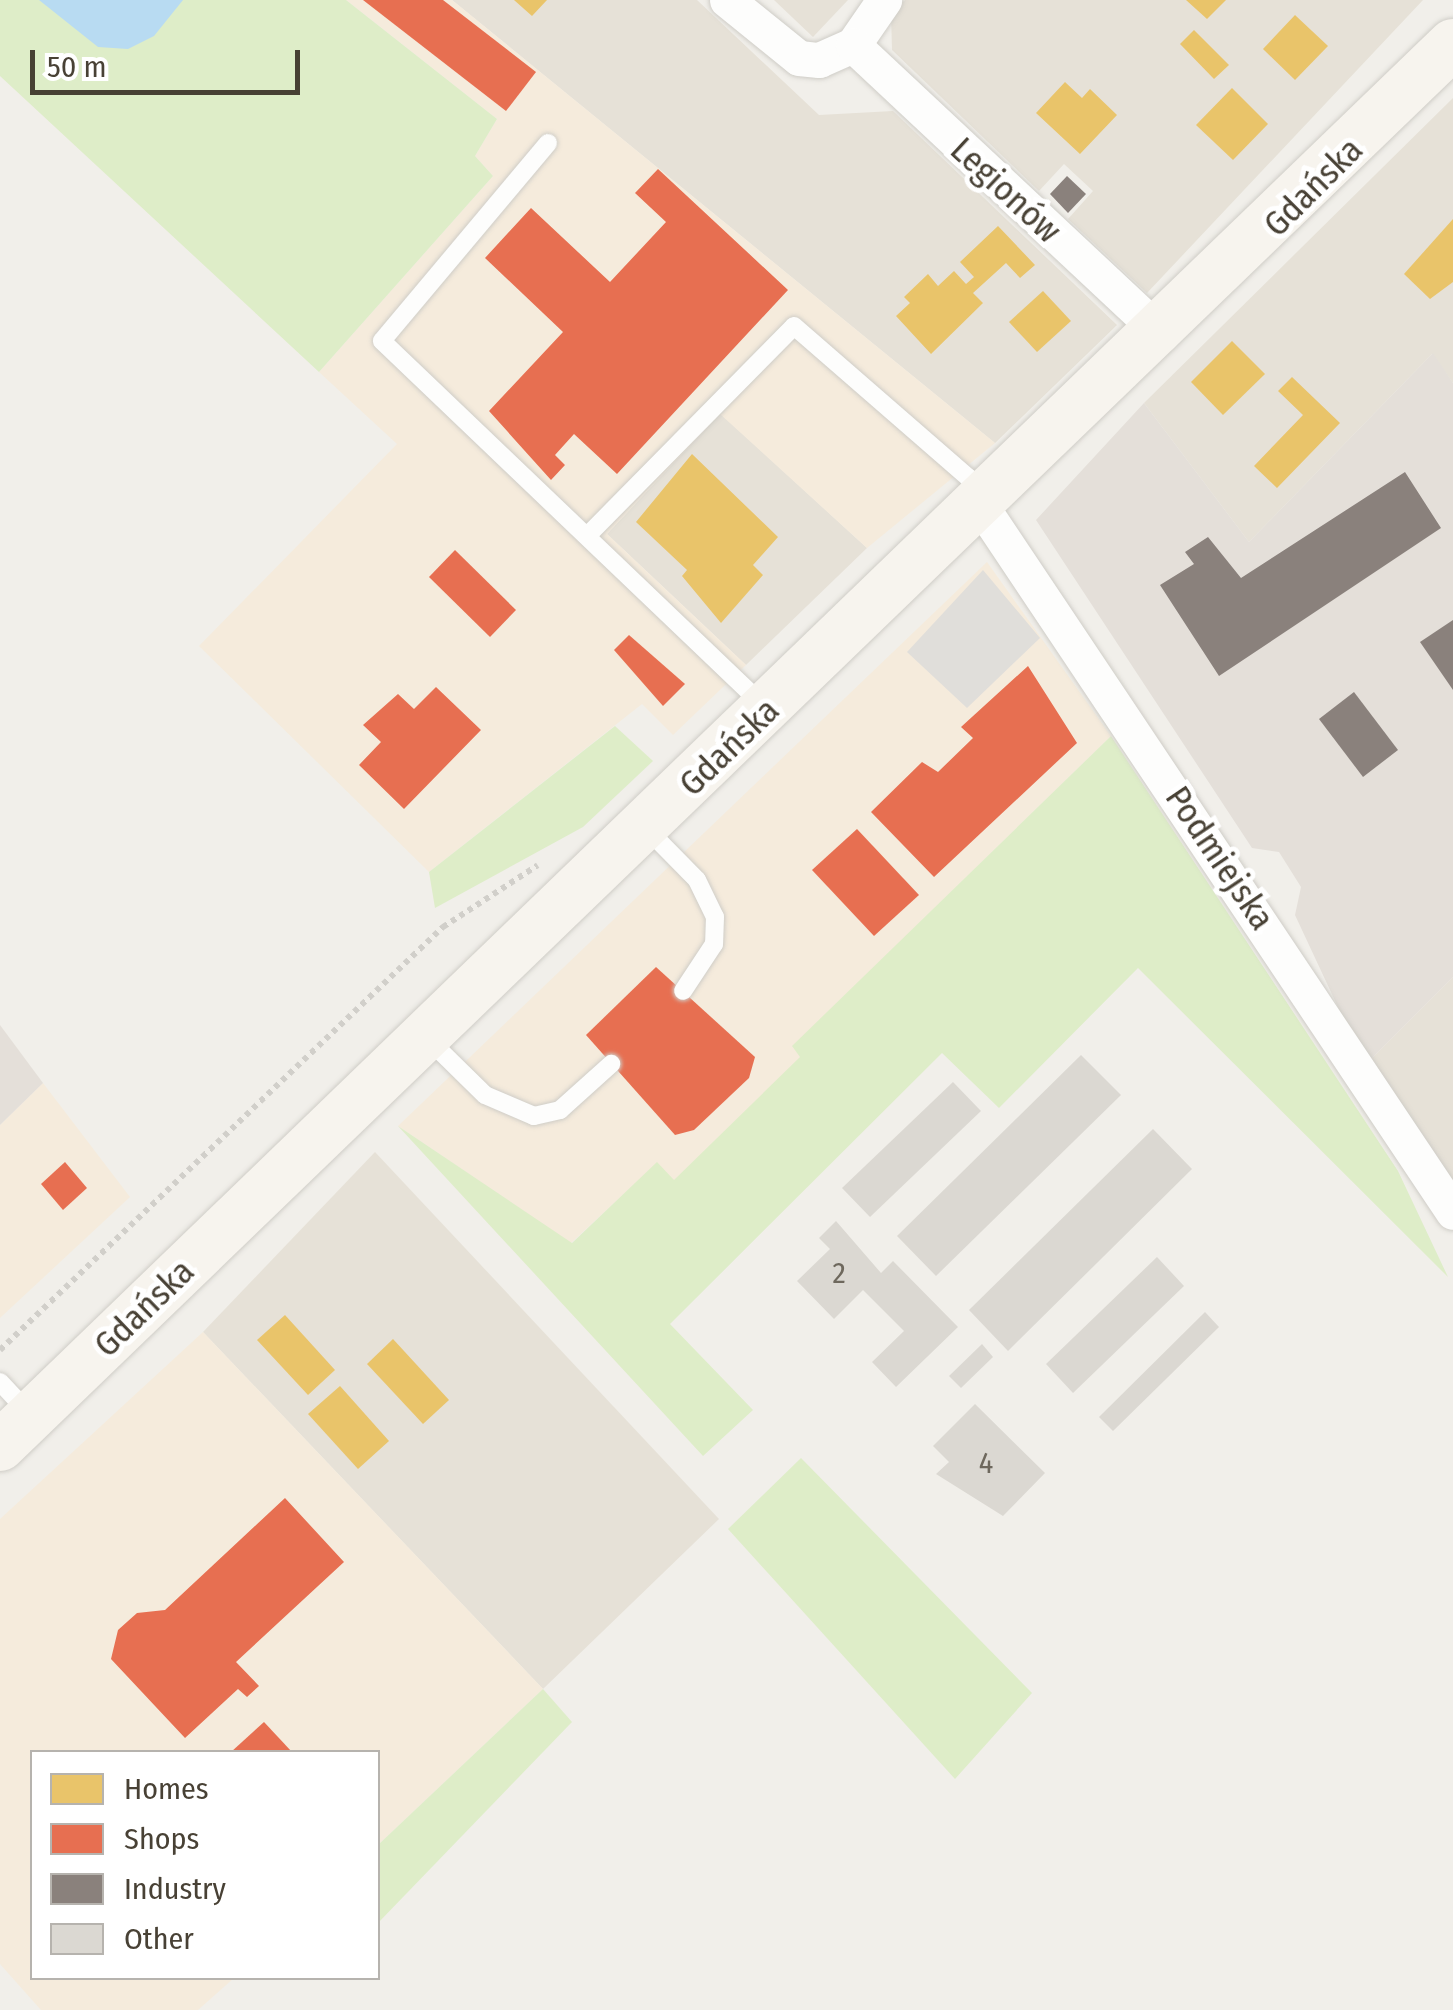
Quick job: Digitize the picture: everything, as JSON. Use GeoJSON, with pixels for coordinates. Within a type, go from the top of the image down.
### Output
{"type":"FeatureCollection","features":[{"type":"Feature","properties":{"kind":"main road","name":"Gdańska"},"geometry":{"type":"LineString","coordinates":[[10,1414],[426,1037],[1162,334],[1453,44]]}},
{"type":"Feature","properties":{"kind":"street"},"geometry":{"type":"LineString","coordinates":[[728,0],[799,58],[853,45],[884,0]]}},
{"type":"Feature","properties":{"kind":"street","name":"Legionów"},"geometry":{"type":"LineString","coordinates":[[853,45],[1162,334]]}},
{"type":"Feature","properties":{"kind":"street","name":"Podmiejska"},"geometry":{"type":"LineString","coordinates":[[981,506],[1453,1212]]}},
{"type":"Feature","properties":{"kind":"lane"},"geometry":{"type":"LineString","coordinates":[[548,143],[382,341],[768,710]]}},
{"type":"Feature","properties":{"kind":"lane"},"geometry":{"type":"LineString","coordinates":[[588,536],[794,326],[969,478],[981,506]]}},
{"type":"Feature","properties":{"kind":"lane"},"geometry":{"type":"LineString","coordinates":[[646,827],[698,880],[715,917],[714,944],[683,991]]}},
{"type":"Feature","properties":{"kind":"lane"},"geometry":{"type":"LineString","coordinates":[[426,1037],[485,1096],[534,1116],[560,1110],[612,1064]]}},
{"type":"Feature","properties":{"kind":"path"},"geometry":{"type":"LineString","coordinates":[[0,1350],[402,966],[498,888]]}},
{"type":"Feature","properties":{"kind":"shaded area"},"geometry":{"type":"Polygon","coordinates":[[[346,0],[452,0],[995,443],[867,548],[720,414],[607,534],[746,665],[673,735],[642,704],[429,872],[199,646],[397,444],[319,372],[493,176],[475,156],[497,119],[346,0]]]}},
{"type":"Feature","properties":{"kind":"shaded area"},"geometry":{"type":"Polygon","coordinates":[[[452,0],[697,0],[819,115],[893,111],[1117,325],[995,443],[452,0]]]}},
{"type":"Feature","properties":{"kind":"shaded area"},"geometry":{"type":"Polygon","coordinates":[[[774,0],[848,0],[813,37],[774,0]]]}},
{"type":"Feature","properties":{"kind":"shaded area"},"geometry":{"type":"Polygon","coordinates":[[[905,0],[1423,0],[1147,293],[1068,219],[1093,191],[1064,164],[1039,191],[892,50],[891,13],[905,0]]]}},
{"type":"Feature","properties":{"kind":"shaded area"},"geometry":{"type":"Polygon","coordinates":[[[1453,98],[1453,383],[1432,354],[1249,542],[1144,403],[1453,98]]]}},
{"type":"Feature","properties":{"kind":"shaded area"},"geometry":{"type":"Polygon","coordinates":[[[1433,353],[1453,383],[1453,977],[1365,1065],[1295,915],[1301,887],[1279,852],[1252,848],[1036,520],[1144,403],[1249,542],[1433,353]]]}},
{"type":"Feature","properties":{"kind":"shaded area"},"geometry":{"type":"Polygon","coordinates":[[[720,413],[867,548],[746,665],[607,534],[720,413]]]}},
{"type":"Feature","properties":{"kind":"shaded area"},"geometry":{"type":"Polygon","coordinates":[[[987,562],[1111,736],[793,1046],[801,1057],[674,1181],[657,1163],[571,1243],[398,1126],[987,562]]]}},
{"type":"Feature","properties":{"kind":"shaded area"},"geometry":{"type":"Polygon","coordinates":[[[983,570],[1040,638],[967,708],[907,652],[983,570]]]}},
{"type":"Feature","properties":{"kind":"shaded area"},"geometry":{"type":"Polygon","coordinates":[[[1453,977],[1453,1196],[1365,1065],[1453,977]]]}},
{"type":"Feature","properties":{"kind":"shaded area"},"geometry":{"type":"Polygon","coordinates":[[[0,1025],[43,1083],[0,1125],[0,1025]]]}},
{"type":"Feature","properties":{"kind":"shaded area"},"geometry":{"type":"Polygon","coordinates":[[[43,1083],[130,1197],[0,1318],[0,1125],[43,1083]]]}},
{"type":"Feature","properties":{"kind":"shaded area"},"geometry":{"type":"Polygon","coordinates":[[[375,1152],[719,1519],[543,1689],[203,1332],[375,1152]]]}},
{"type":"Feature","properties":{"kind":"shaded area"},"geometry":{"type":"Polygon","coordinates":[[[203,1332],[543,1689],[380,1843],[380,1750],[30,1750],[30,1980],[232,1980],[198,2010],[41,2010],[0,1964],[0,1519],[203,1332]]]}},
{"type":"Feature","properties":{"kind":"green space"},"geometry":{"type":"Polygon","coordinates":[[[0,0],[346,0],[497,119],[475,156],[493,176],[319,372],[0,76],[0,0]]]}},
{"type":"Feature","properties":{"kind":"green space"},"geometry":{"type":"Polygon","coordinates":[[[615,726],[653,761],[583,827],[435,908],[429,872],[615,726]]]}},
{"type":"Feature","properties":{"kind":"green space"},"geometry":{"type":"Polygon","coordinates":[[[1111,736],[1398,1171],[1448,1277],[1138,968],[999,1108],[942,1053],[670,1324],[753,1410],[703,1456],[398,1126],[572,1243],[657,1162],[674,1180],[800,1057],[792,1046],[1111,736]]]}},
{"type":"Feature","properties":{"kind":"green space"},"geometry":{"type":"Polygon","coordinates":[[[801,1458],[1032,1693],[955,1779],[728,1529],[801,1458]]]}},
{"type":"Feature","properties":{"kind":"green space"},"geometry":{"type":"Polygon","coordinates":[[[543,1689],[572,1722],[380,1921],[380,1843],[543,1689]]]}},
{"type":"Feature","properties":{"kind":"water"},"geometry":{"type":"Polygon","coordinates":[[[39,0],[183,0],[154,36],[128,49],[98,47],[39,0]]]}},
{"type":"Feature","properties":{"kind":"building: Homes"},"geometry":{"type":"Polygon","coordinates":[[[514,0],[547,0],[532,16],[514,0]]]}},
{"type":"Feature","properties":{"kind":"building: Homes"},"geometry":{"type":"Polygon","coordinates":[[[1186,0],[1226,0],[1207,19],[1186,0]]]}},
{"type":"Feature","properties":{"kind":"building: Homes"},"geometry":{"type":"Polygon","coordinates":[[[1295,15],[1328,46],[1295,80],[1263,49],[1295,15]]]}},
{"type":"Feature","properties":{"kind":"building: Homes"},"geometry":{"type":"Polygon","coordinates":[[[1194,30],[1229,65],[1214,79],[1180,44],[1194,30]]]}},
{"type":"Feature","properties":{"kind":"building: Homes"},"geometry":{"type":"Polygon","coordinates":[[[1065,82],[1082,98],[1090,89],[1117,115],[1080,154],[1036,113],[1065,82]]]}},
{"type":"Feature","properties":{"kind":"building: Homes"},"geometry":{"type":"Polygon","coordinates":[[[1232,88],[1268,124],[1233,160],[1196,125],[1232,88]]]}},
{"type":"Feature","properties":{"kind":"building: Homes"},"geometry":{"type":"Polygon","coordinates":[[[1453,219],[1453,282],[1430,299],[1404,274],[1453,219]]]}},
{"type":"Feature","properties":{"kind":"building: Homes"},"geometry":{"type":"Polygon","coordinates":[[[998,226],[1035,265],[1020,278],[1006,263],[973,293],[983,303],[931,354],[896,316],[910,303],[904,297],[928,274],[938,286],[954,271],[966,284],[974,277],[960,262],[998,226]]]}},
{"type":"Feature","properties":{"kind":"building: Homes"},"geometry":{"type":"Polygon","coordinates":[[[1043,291],[1071,321],[1037,352],[1009,322],[1043,291]]]}},
{"type":"Feature","properties":{"kind":"building: Homes"},"geometry":{"type":"Polygon","coordinates":[[[1232,341],[1265,374],[1223,415],[1191,382],[1232,341]]]}},
{"type":"Feature","properties":{"kind":"building: Homes"},"geometry":{"type":"Polygon","coordinates":[[[1292,377],[1340,423],[1277,488],[1254,466],[1303,415],[1278,391],[1292,377]]]}},
{"type":"Feature","properties":{"kind":"building: Homes"},"geometry":{"type":"Polygon","coordinates":[[[692,454],[778,537],[753,565],[763,575],[721,623],[682,576],[687,570],[636,522],[692,454]]]}},
{"type":"Feature","properties":{"kind":"building: Homes"},"geometry":{"type":"Polygon","coordinates":[[[285,1315],[335,1370],[308,1395],[257,1340],[285,1315]]]}},
{"type":"Feature","properties":{"kind":"building: Homes"},"geometry":{"type":"Polygon","coordinates":[[[393,1339],[449,1400],[423,1424],[367,1364],[393,1339]]]}},
{"type":"Feature","properties":{"kind":"building: Homes"},"geometry":{"type":"Polygon","coordinates":[[[340,1386],[389,1441],[358,1469],[308,1414],[340,1386]]]}},
{"type":"Feature","properties":{"kind":"building: Shops"},"geometry":{"type":"Polygon","coordinates":[[[363,0],[443,0],[536,72],[506,111],[363,0]]]}},
{"type":"Feature","properties":{"kind":"building: Shops"},"geometry":{"type":"Polygon","coordinates":[[[658,169],[788,290],[617,474],[574,434],[555,455],[565,465],[551,480],[489,411],[563,332],[485,258],[531,208],[610,282],[666,222],[635,193],[658,169]]]}},
{"type":"Feature","properties":{"kind":"building: Shops"},"geometry":{"type":"Polygon","coordinates":[[[455,550],[516,610],[490,637],[429,577],[455,550]]]}},
{"type":"Feature","properties":{"kind":"building: Shops"},"geometry":{"type":"Polygon","coordinates":[[[629,635],[685,684],[663,706],[614,650],[629,635]]]}},
{"type":"Feature","properties":{"kind":"building: Shops"},"geometry":{"type":"Polygon","coordinates":[[[1028,666],[1077,743],[934,877],[871,812],[922,762],[938,772],[973,738],[961,727],[1028,666]]]}},
{"type":"Feature","properties":{"kind":"building: Shops"},"geometry":{"type":"Polygon","coordinates":[[[436,687],[481,730],[404,809],[359,765],[381,742],[363,725],[398,694],[414,709],[436,687]]]}},
{"type":"Feature","properties":{"kind":"building: Shops"},"geometry":{"type":"Polygon","coordinates":[[[857,829],[919,895],[874,936],[812,870],[857,829]]]}},
{"type":"Feature","properties":{"kind":"building: Shops"},"geometry":{"type":"Polygon","coordinates":[[[656,967],[755,1057],[749,1078],[694,1130],[675,1135],[586,1035],[656,967]]]}},
{"type":"Feature","properties":{"kind":"building: Shops"},"geometry":{"type":"Polygon","coordinates":[[[65,1162],[87,1188],[63,1210],[41,1184],[65,1162]]]}},
{"type":"Feature","properties":{"kind":"building: Shops"},"geometry":{"type":"Polygon","coordinates":[[[285,1498],[344,1562],[236,1662],[259,1686],[247,1697],[238,1689],[185,1738],[111,1659],[118,1630],[137,1613],[165,1610],[285,1498]]]}},
{"type":"Feature","properties":{"kind":"building: Shops"},"geometry":{"type":"Polygon","coordinates":[[[264,1722],[290,1750],[233,1750],[264,1722]]]}},
{"type":"Feature","properties":{"kind":"building: Industry"},"geometry":{"type":"Polygon","coordinates":[[[1067,176],[1086,194],[1068,213],[1050,194],[1067,176]]]}},
{"type":"Feature","properties":{"kind":"building: Industry"},"geometry":{"type":"Polygon","coordinates":[[[1405,472],[1441,528],[1219,676],[1160,585],[1194,564],[1185,552],[1208,537],[1241,578],[1405,472]]]}},
{"type":"Feature","properties":{"kind":"building: Industry"},"geometry":{"type":"Polygon","coordinates":[[[1453,620],[1453,690],[1420,642],[1453,620]]]}},
{"type":"Feature","properties":{"kind":"building: Industry"},"geometry":{"type":"Polygon","coordinates":[[[1354,692],[1398,750],[1363,777],[1319,719],[1354,692]]]}},
{"type":"Feature","properties":{"kind":"building: Other"},"geometry":{"type":"Polygon","coordinates":[[[1081,1055],[1121,1095],[936,1276],[897,1236],[1081,1055]]]}},
{"type":"Feature","properties":{"kind":"building: Other"},"geometry":{"type":"Polygon","coordinates":[[[953,1082],[981,1111],[870,1217],[842,1188],[953,1082]]]}},
{"type":"Feature","properties":{"kind":"building: Other"},"geometry":{"type":"Polygon","coordinates":[[[1153,1129],[1192,1169],[1008,1351],[969,1310],[1153,1129]]]}},
{"type":"Feature","properties":{"kind":"building: Other"},"geometry":{"type":"Polygon","coordinates":[[[836,1221],[881,1273],[893,1261],[958,1327],[896,1387],[872,1362],[904,1331],[863,1290],[834,1319],[797,1281],[830,1249],[819,1238],[836,1221]]]}},
{"type":"Feature","properties":{"kind":"building: Other"},"geometry":{"type":"Polygon","coordinates":[[[1157,1257],[1184,1286],[1073,1393],[1046,1364],[1157,1257]]]}},
{"type":"Feature","properties":{"kind":"building: Other"},"geometry":{"type":"Polygon","coordinates":[[[1205,1312],[1219,1327],[1113,1431],[1099,1417],[1205,1312]]]}},
{"type":"Feature","properties":{"kind":"building: Other"},"geometry":{"type":"Polygon","coordinates":[[[982,1344],[993,1357],[961,1388],[949,1376],[982,1344]]]}},
{"type":"Feature","properties":{"kind":"building: Other"},"geometry":{"type":"Polygon","coordinates":[[[975,1404],[1045,1473],[1003,1516],[936,1474],[949,1462],[933,1446],[975,1404]]]}}]}
